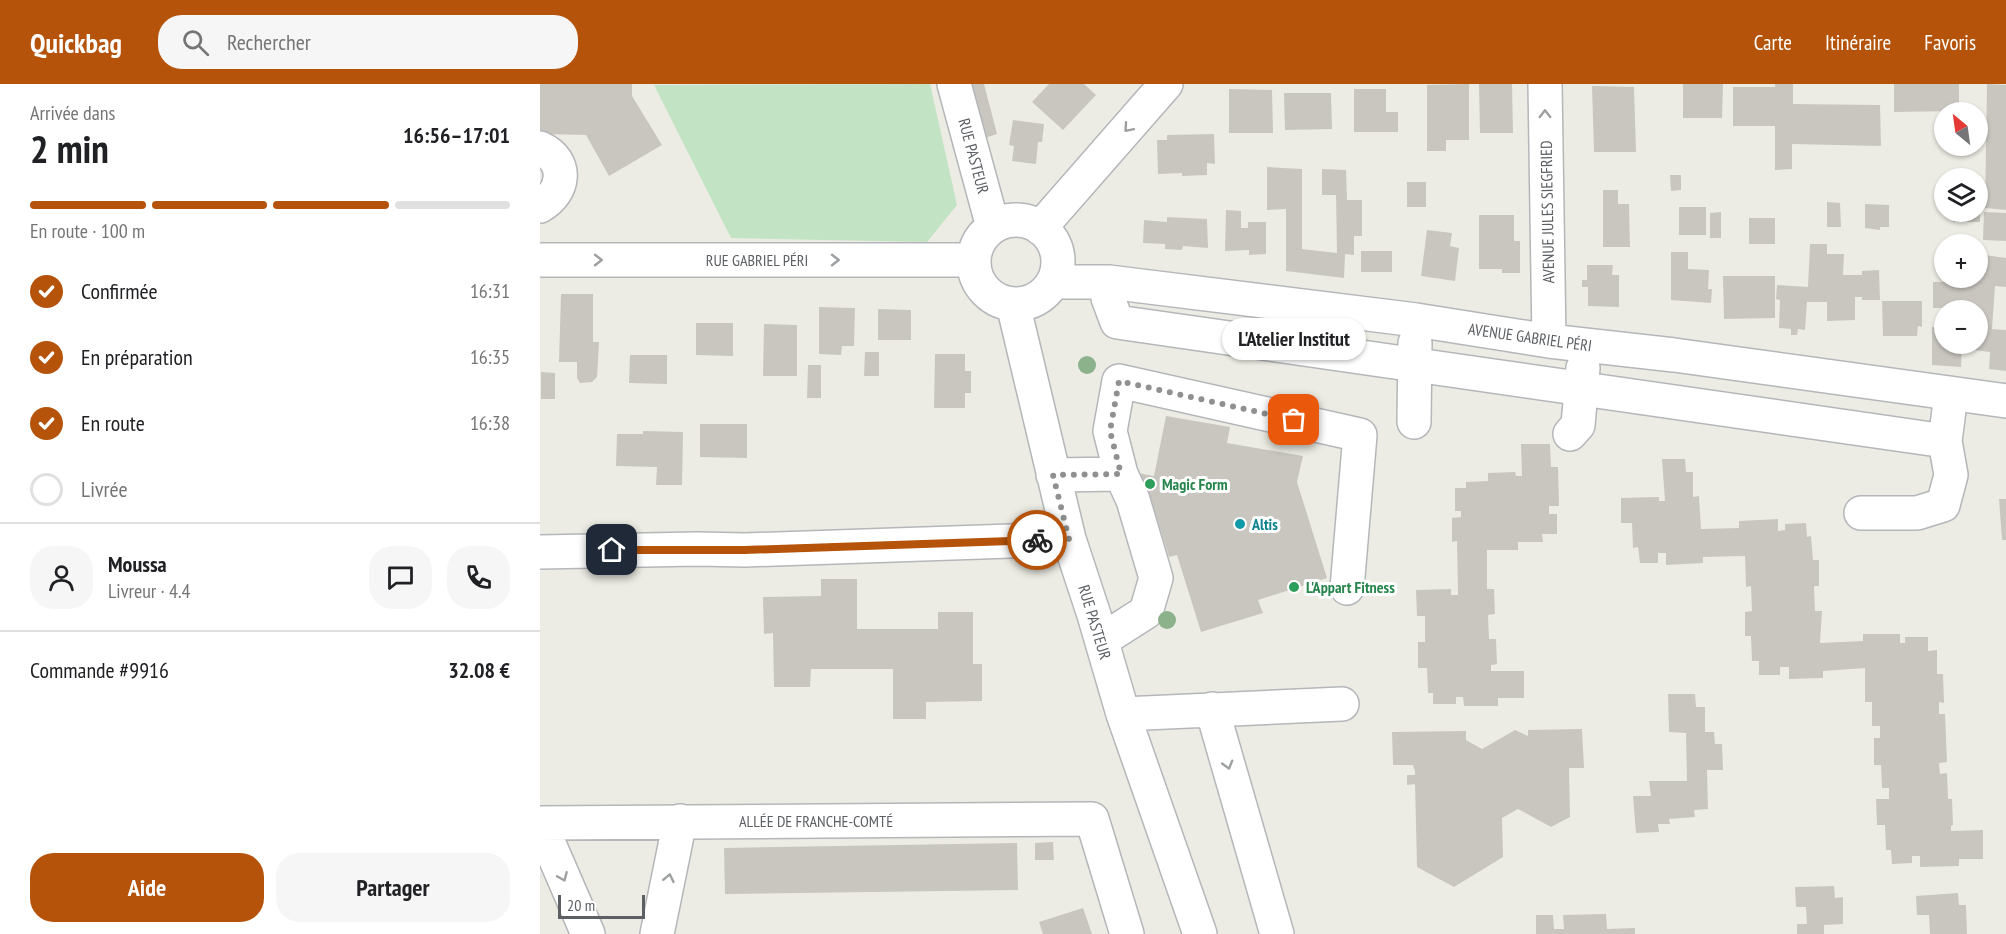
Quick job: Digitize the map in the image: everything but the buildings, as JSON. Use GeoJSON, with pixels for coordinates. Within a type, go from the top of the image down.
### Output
{"type":"FeatureCollection","features":[{"type":"Feature","properties":{"kind":"street","name":"RUE PASTEUR"},"geometry":{"type":"LineString","coordinates":[[954,84],[993,227]]}},
{"type":"Feature","properties":{"kind":"street"},"geometry":{"type":"LineString","coordinates":[[1040,228],[1166,84]]}},
{"type":"Feature","properties":{"kind":"street","name":"AVENUE JULES SIEGFRIED"},"geometry":{"type":"LineString","coordinates":[[1545,84],[1549,341]]}},
{"type":"Feature","properties":{"kind":"street"},"geometry":{"type":"LineString","coordinates":[[540,148],[548,152],[555,160],[561,174],[556,194],[540,206]]}},
{"type":"Feature","properties":{"kind":"street"},"geometry":{"type":"LineString","coordinates":[[1012,221],[1022,221],[1040,228],[1055,247],[1058,259],[1053,282],[1046,292],[1025,303],[1013,304],[989,295],[980,285],[975,273],[974,260],[980,242],[993,227],[1012,221]]}},
{"type":"Feature","properties":{"kind":"street","name":"RUE GABRIEL PÉRI"},"geometry":{"type":"LineString","coordinates":[[540,260],[974,260]]}},
{"type":"Feature","properties":{"kind":"street","name":"AVENUE GABRIEL PÉRI"},"geometry":{"type":"LineString","coordinates":[[1053,282],[1108,282],[1416,320],[1549,341],[1674,355],[2006,401]]}},
{"type":"Feature","properties":{"kind":"street"},"geometry":{"type":"LineString","coordinates":[[1108,282],[1108,298],[1117,322],[1946,441]]}},
{"type":"Feature","properties":{"kind":"street","name":"RUE PASTEUR"},"geometry":{"type":"LineString","coordinates":[[1013,304],[1069,539],[1123,714],[1200,934]]}},
{"type":"Feature","properties":{"kind":"street"},"geometry":{"type":"LineString","coordinates":[[1414,422],[1416,320]]}},
{"type":"Feature","properties":{"kind":"street"},"geometry":{"type":"LineString","coordinates":[[1570,434],[1578,425],[1585,345]]}},
{"type":"Feature","properties":{"kind":"street"},"geometry":{"type":"LineString","coordinates":[[1102,640],[1146,612],[1156,578],[1133,500],[1121,474],[1110,431],[1119,381],[1360,435],[1347,588]]}},
{"type":"Feature","properties":{"kind":"street"},"geometry":{"type":"LineString","coordinates":[[1861,513],[1917,513],[1942,505],[1951,475],[1946,441],[1951,394]]}},
{"type":"Feature","properties":{"kind":"street"},"geometry":{"type":"LineString","coordinates":[[1053,475],[1121,474]]}},
{"type":"Feature","properties":{"kind":"street"},"geometry":{"type":"LineString","coordinates":[[540,552],[745,550],[1069,539]]}},
{"type":"Feature","properties":{"kind":"street"},"geometry":{"type":"LineString","coordinates":[[1123,714],[1342,704]]}},
{"type":"Feature","properties":{"kind":"street"},"geometry":{"type":"LineString","coordinates":[[1212,709],[1277,934]]}},
{"type":"Feature","properties":{"kind":"street","name":"ALLÉE DE FRANCHE-COMTÉ"},"geometry":{"type":"LineString","coordinates":[[540,823],[1092,819],[1127,934]]}},
{"type":"Feature","properties":{"kind":"street"},"geometry":{"type":"LineString","coordinates":[[657,934],[680,822]]}},
{"type":"Feature","properties":{"kind":"street"},"geometry":{"type":"LineString","coordinates":[[540,823],[588,934]]}},
{"type":"Feature","properties":{"kind":"green space"},"geometry":{"type":"Polygon","coordinates":[[[930,84],[957,205],[927,242],[731,238],[654,85],[930,84]]]}},
{"type":"Feature","properties":{"kind":"way so far"},"geometry":{"type":"LineString","coordinates":[[1037,540],[1069,539],[1053,475],[1121,474],[1110,431],[1119,381],[1294,420]]}},
{"type":"Feature","properties":{"kind":"place","name":"L'Atelier Institut"},"geometry":{"type":"Point","coordinates":[1294,420]}},
{"type":"Feature","properties":{"kind":"place","name":"Magic Form"},"geometry":{"type":"Point","coordinates":[1150,484]}},
{"type":"Feature","properties":{"kind":"place","name":"Altis"},"geometry":{"type":"Point","coordinates":[1240,524]}},
{"type":"Feature","properties":{"kind":"place","name":"L'Appart Fitness"},"geometry":{"type":"Point","coordinates":[1294,587]}},
{"type":"Feature","properties":{"kind":"route"},"geometry":{"type":"LineString","coordinates":[[612,550],[745,550],[1037,540]]}}]}
